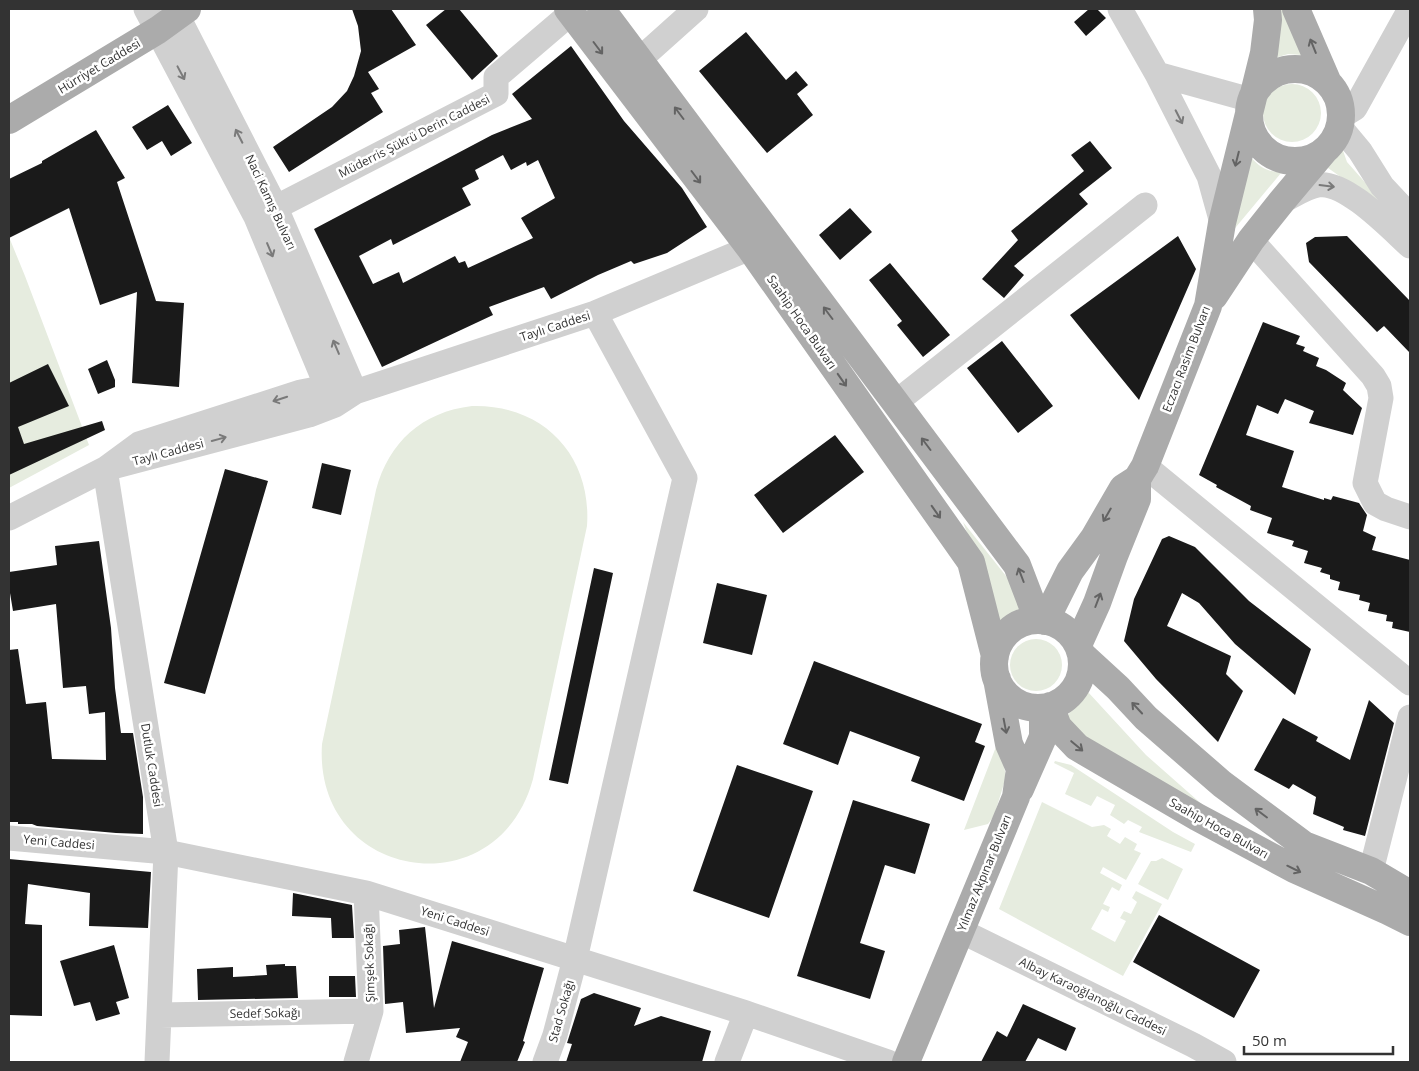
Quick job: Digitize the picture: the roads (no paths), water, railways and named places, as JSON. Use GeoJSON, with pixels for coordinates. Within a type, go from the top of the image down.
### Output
{"type":"FeatureCollection","features":[{"type":"Feature","properties":{"kind":"main road","name":"Saahip Hoca Bulvarı"},"geometry":{"type":"LineString","coordinates":[[601,9],[1016,565],[1042,620]]}},
{"type":"Feature","properties":{"kind":"main road","name":"Eczacı Rasim Bulvarı"},"geometry":{"type":"LineString","coordinates":[[1042,620],[1070,570],[1094,538],[1123,488],[1141,472],[1208,306],[1222,223],[1264,53],[1268,20],[1267,9]]}},
{"type":"Feature","properties":{"kind":"main road"},"geometry":{"type":"LineString","coordinates":[[1296,9],[1328,83]]}},
{"type":"Feature","properties":{"kind":"main road","name":"Saahip Hoca Bulvarı"},"geometry":{"type":"LineString","coordinates":[[570,11],[750,248],[971,562],[996,667]]}},
{"type":"Feature","properties":{"kind":"main road","name":"Hürriyet Caddesi"},"geometry":{"type":"LineString","coordinates":[[9,120],[168,14]]}},
{"type":"Feature","properties":{"kind":"main road"},"geometry":{"type":"LineString","coordinates":[[1208,306],[1251,240],[1336,131],[1339,101],[1334,89],[1323,78],[1310,71],[1282,70],[1268,77],[1258,87],[1251,100],[1249,115],[1252,130],[1259,143],[1270,153],[1284,159],[1299,161],[1313,157],[1336,131]]}},
{"type":"Feature","properties":{"kind":"main road"},"geometry":{"type":"LineString","coordinates":[[1141,472],[1137,499],[1080,650],[1083,666],[1076,687],[1069,696],[1047,707],[1030,707],[1013,700],[1000,687],[996,667],[999,643],[1008,632],[1018,625],[1031,620],[1042,620],[1064,628],[1080,650],[1146,718],[1222,784],[1304,845],[1371,871],[1410,894]]}},
{"type":"Feature","properties":{"kind":"main road","name":"Yılmaz Akpınar Bulvarı"},"geometry":{"type":"LineString","coordinates":[[906,1062],[1016,797],[1020,769],[1009,744],[996,667]]}},
{"type":"Feature","properties":{"kind":"main road","name":"Saahip Hoca Bulvarı"},"geometry":{"type":"LineString","coordinates":[[1047,707],[1058,727],[1077,747],[1197,817],[1294,869],[1388,910],[1410,922]]}},
{"type":"Feature","properties":{"kind":"main road"},"geometry":{"type":"LineString","coordinates":[[1016,797],[1043,737],[1047,707]]}},
{"type":"Feature","properties":{"kind":"street"},"geometry":{"type":"LineString","coordinates":[[639,60],[696,9]]}},
{"type":"Feature","properties":{"kind":"street"},"geometry":{"type":"LineString","coordinates":[[1120,9],[1157,74],[1209,176],[1222,223]]}},
{"type":"Feature","properties":{"kind":"street"},"geometry":{"type":"LineString","coordinates":[[1410,9],[1355,108],[1336,131],[1360,151],[1382,186],[1410,216]]}},
{"type":"Feature","properties":{"kind":"street","name":"Müderris Şükrü Derin Caddesi"},"geometry":{"type":"LineString","coordinates":[[266,212],[496,94],[496,77],[570,11]]}},
{"type":"Feature","properties":{"kind":"street","name":"Naci Kamış Bulvarı"},"geometry":{"type":"LineString","coordinates":[[168,14],[266,212],[339,395]]}},
{"type":"Feature","properties":{"kind":"street"},"geometry":{"type":"LineString","coordinates":[[1157,74],[1251,100]]}},
{"type":"Feature","properties":{"kind":"street"},"geometry":{"type":"LineString","coordinates":[[1282,200],[1317,185],[1333,185],[1367,207],[1410,246]]}},
{"type":"Feature","properties":{"kind":"street"},"geometry":{"type":"LineString","coordinates":[[895,402],[1145,205]]}},
{"type":"Feature","properties":{"kind":"street"},"geometry":{"type":"LineString","coordinates":[[1251,240],[1379,386],[1381,398],[1366,483],[1375,502],[1386,509],[1410,517]]}},
{"type":"Feature","properties":{"kind":"street","name":"Taylı Caddesi"},"geometry":{"type":"LineString","coordinates":[[104,469],[139,444],[301,392],[339,395],[595,313],[750,248]]}},
{"type":"Feature","properties":{"kind":"street","name":"Stad Sokağı"},"geometry":{"type":"LineString","coordinates":[[545,1062],[555,1036],[575,959],[685,478],[595,313]]}},
{"type":"Feature","properties":{"kind":"street"},"geometry":{"type":"LineString","coordinates":[[9,518],[104,469]]}},
{"type":"Feature","properties":{"kind":"street","name":"Dutluk Caddesi"},"geometry":{"type":"LineString","coordinates":[[104,469],[166,852],[157,1062]]}},
{"type":"Feature","properties":{"kind":"street"},"geometry":{"type":"LineString","coordinates":[[1141,472],[1410,683]]}},
{"type":"Feature","properties":{"kind":"street"},"geometry":{"type":"LineString","coordinates":[[1371,871],[1410,717]]}},
{"type":"Feature","properties":{"kind":"street","name":"Yeni Caddesi"},"geometry":{"type":"LineString","coordinates":[[9,838],[166,852],[366,892],[746,1013],[888,1062]]}},
{"type":"Feature","properties":{"kind":"street","name":"Şimşek Sokağı"},"geometry":{"type":"LineString","coordinates":[[356,1062],[371,1011],[366,892]]}},
{"type":"Feature","properties":{"kind":"street","name":"Albay Karaoğlanoğlu Caddesi"},"geometry":{"type":"LineString","coordinates":[[960,931],[1188,1054],[1224,1062]]}},
{"type":"Feature","properties":{"kind":"street","name":"Sedef Sokağı"},"geometry":{"type":"LineString","coordinates":[[160,1015],[371,1011]]}},
{"type":"Feature","properties":{"kind":"street"},"geometry":{"type":"LineString","coordinates":[[727,1062],[746,1013]]}}]}
